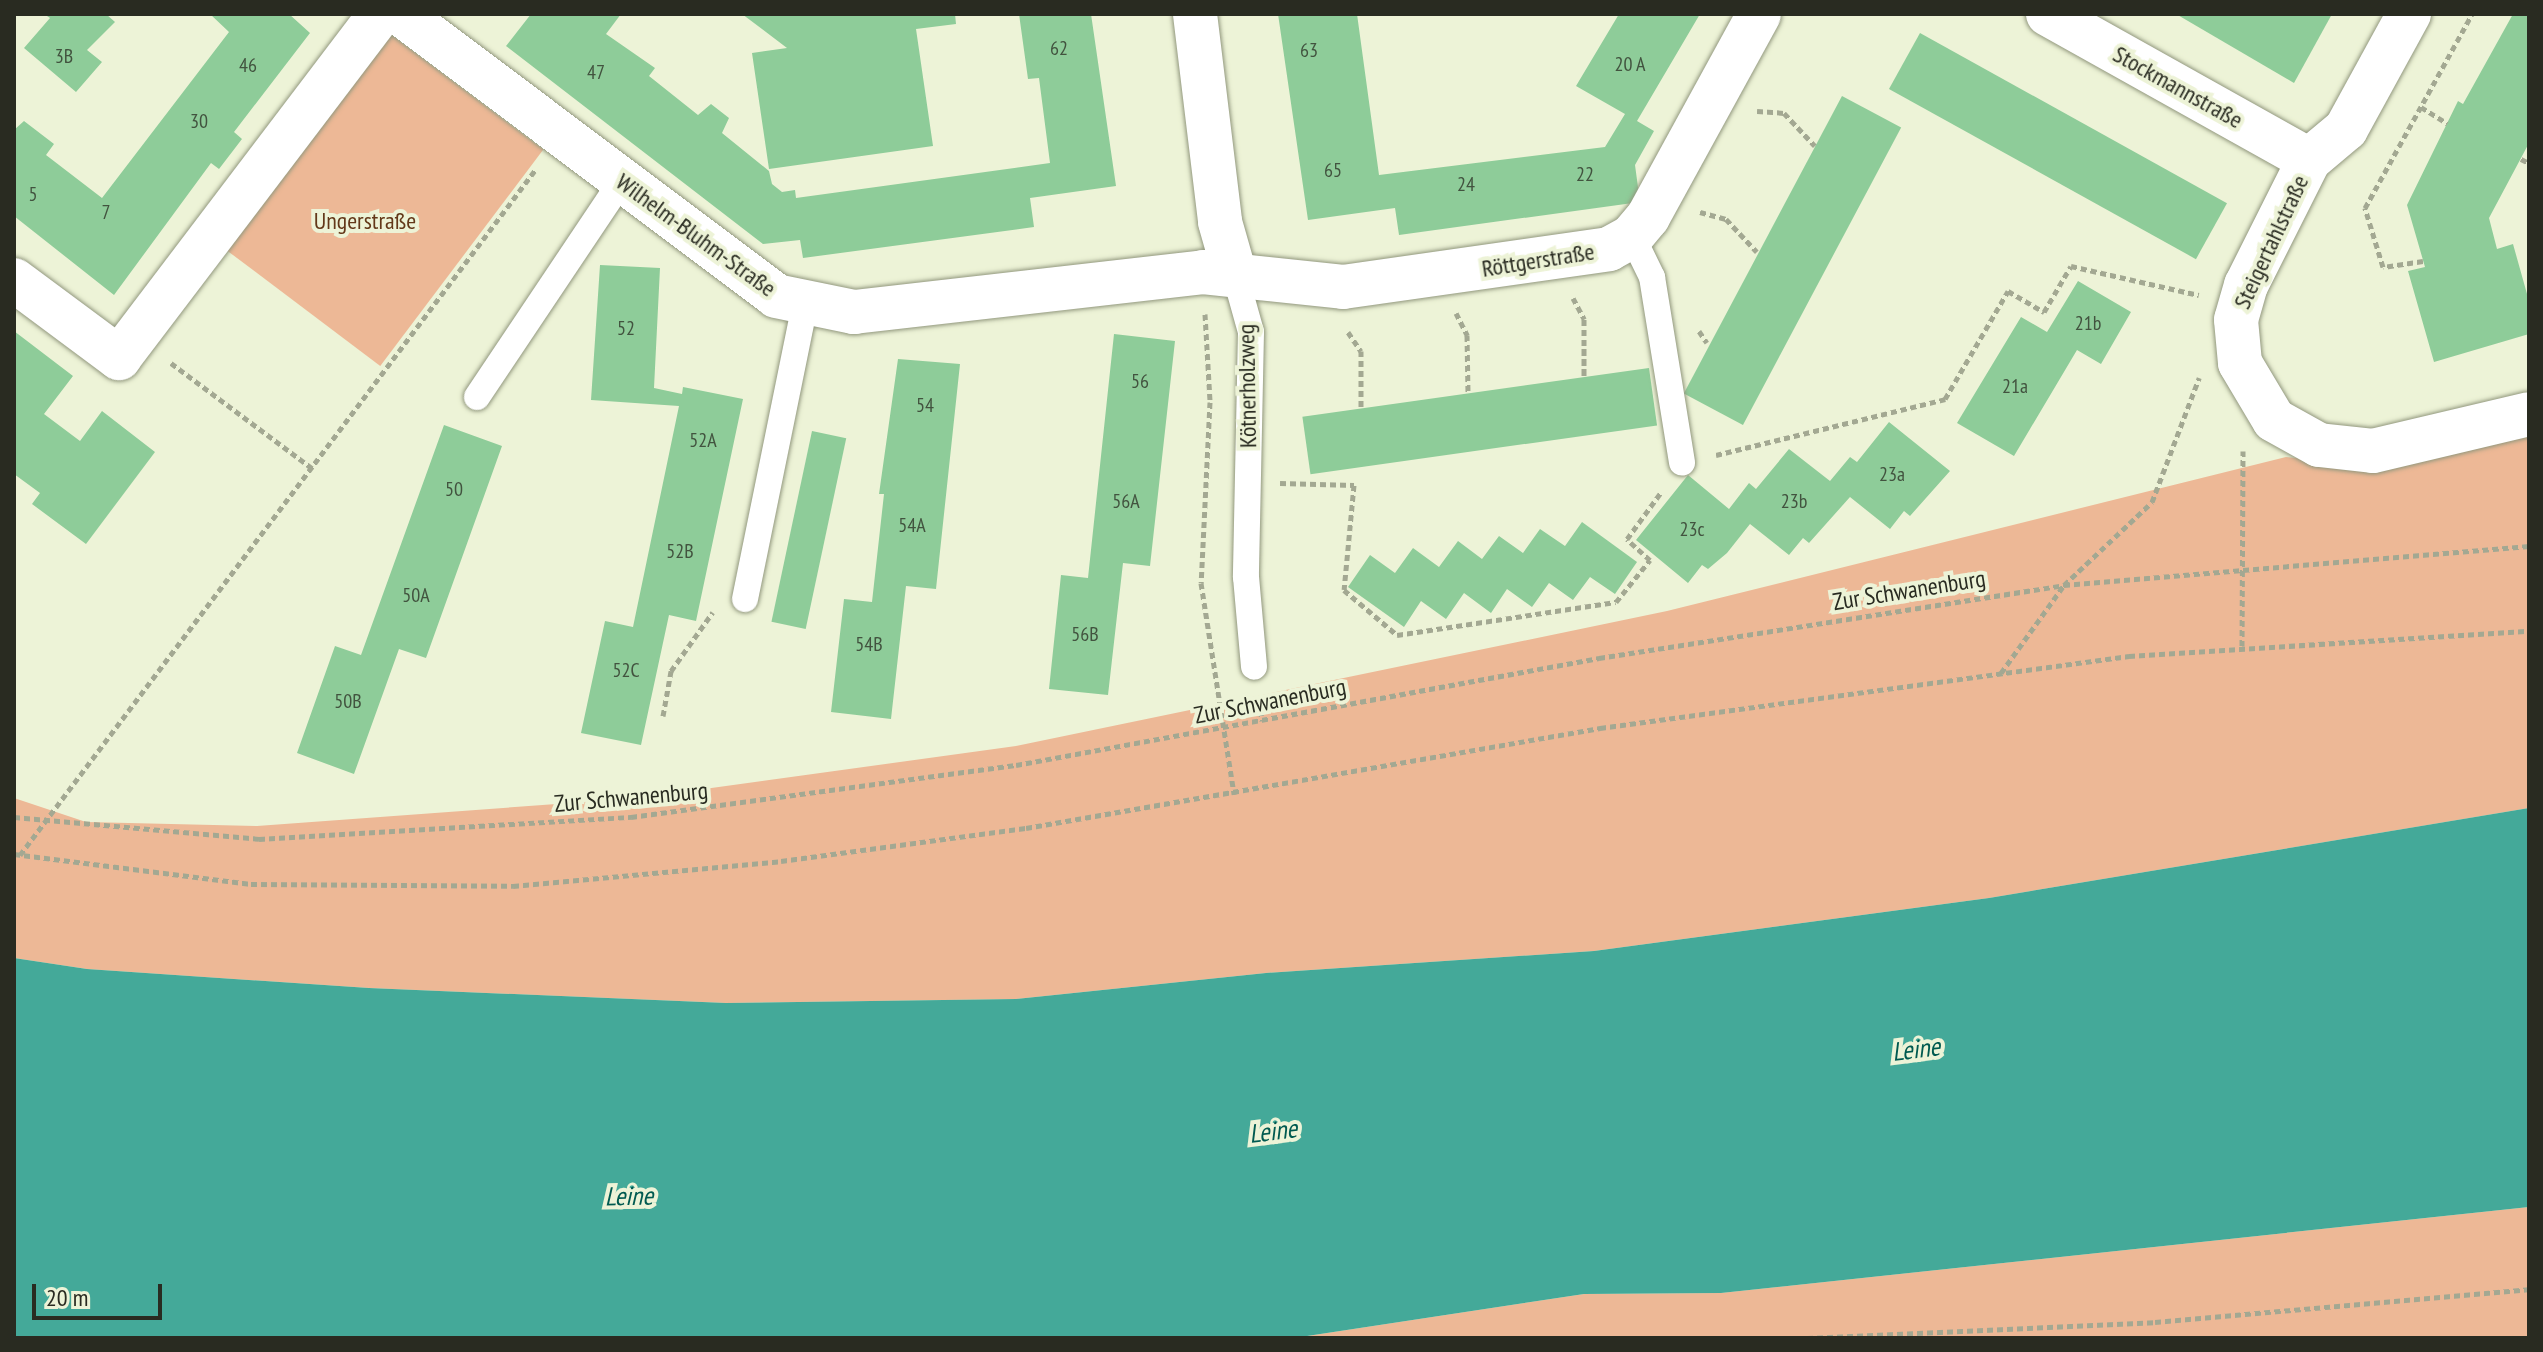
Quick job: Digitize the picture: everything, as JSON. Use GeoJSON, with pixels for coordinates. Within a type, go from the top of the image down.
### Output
{"type":"FeatureCollection","features":[{"type":"Feature","properties":{"kind":"street"},"geometry":{"type":"LineString","coordinates":[[14,280],[127,347],[380,14]]}},
{"type":"Feature","properties":{"kind":"street","name":"Kötnerholzweg"},"geometry":{"type":"LineString","coordinates":[[1195,14],[1220,222],[1234,271]]}},
{"type":"Feature","properties":{"kind":"street"},"geometry":{"type":"LineString","coordinates":[[1632,236],[1759,14]]}},
{"type":"Feature","properties":{"kind":"street","name":"Stockmannstraße"},"geometry":{"type":"LineString","coordinates":[[2048,14],[2309,160]]}},
{"type":"Feature","properties":{"kind":"street","name":"Steigertahlstraße"},"geometry":{"type":"LineString","coordinates":[[2409,14],[2346,129],[2309,160],[2246,285],[2236,320],[2240,363],[2274,420],[2319,445],[2373,451],[2529,414]]}},
{"type":"Feature","properties":{"kind":"street","name":"Wilhelm-Bluhm-Straße"},"geometry":{"type":"LineString","coordinates":[[425,21],[560,136],[621,182],[776,296],[805,305],[854,312],[1234,271]]}},
{"type":"Feature","properties":{"kind":"street","name":"Röttgerstraße"},"geometry":{"type":"LineString","coordinates":[[1234,271],[1343,287],[1566,259],[1632,236]]}},
{"type":"Feature","properties":{"kind":"lane"},"geometry":{"type":"LineString","coordinates":[[477,397],[621,182]]}},
{"type":"Feature","properties":{"kind":"lane"},"geometry":{"type":"LineString","coordinates":[[1632,236],[1652,277],[1682,463]]}},
{"type":"Feature","properties":{"kind":"lane","name":"Kötnerholzweg"},"geometry":{"type":"LineString","coordinates":[[1234,271],[1251,332],[1246,577],[1254,667]]}},
{"type":"Feature","properties":{"kind":"lane"},"geometry":{"type":"LineString","coordinates":[[745,599],[805,305]]}},
{"type":"Feature","properties":{"kind":"path"},"geometry":{"type":"LineString","coordinates":[[2423,261],[2383,267],[2365,208],[2472,14]]}},
{"type":"Feature","properties":{"kind":"path"},"geometry":{"type":"LineString","coordinates":[[1720,86],[1758,111],[1784,113],[1815,146]]}},
{"type":"Feature","properties":{"kind":"path"},"geometry":{"type":"LineString","coordinates":[[2421,107],[2447,123]]}},
{"type":"Feature","properties":{"kind":"path"},"geometry":{"type":"LineString","coordinates":[[17,855],[560,136]]}},
{"type":"Feature","properties":{"kind":"path"},"geometry":{"type":"LineString","coordinates":[[2521,159],[2529,163]]}},
{"type":"Feature","properties":{"kind":"path"},"geometry":{"type":"LineString","coordinates":[[1661,189],[1706,216],[1726,219],[1757,252]]}},
{"type":"Feature","properties":{"kind":"path"},"geometry":{"type":"LineString","coordinates":[[1566,259],[1573,303],[1584,319],[1584,378]]}},
{"type":"Feature","properties":{"kind":"path"},"geometry":{"type":"LineString","coordinates":[[1450,273],[1457,317],[1467,335],[1468,393]]}},
{"type":"Feature","properties":{"kind":"path"},"geometry":{"type":"LineString","coordinates":[[1343,287],[1348,331],[1361,351],[1361,408]]}},
{"type":"Feature","properties":{"kind":"path"},"geometry":{"type":"LineString","coordinates":[[2001,673],[2064,585],[2152,502],[2205,364],[2236,320]]}},
{"type":"Feature","properties":{"kind":"path"},"geometry":{"type":"LineString","coordinates":[[127,347],[312,468]]}},
{"type":"Feature","properties":{"kind":"path"},"geometry":{"type":"LineString","coordinates":[[2242,646],[2243,434],[2258,397]]}},
{"type":"Feature","properties":{"kind":"path","name":"Zur Schwanenburg"},"geometry":{"type":"LineString","coordinates":[[14,817],[44,823],[259,839],[510,826],[772,801],[1016,765],[1599,658],[2064,585],[2241,566],[2529,546]]}},
{"type":"Feature","properties":{"kind":"path"},"geometry":{"type":"LineString","coordinates":[[17,855],[251,884],[529,884],[781,861],[1026,828],[1600,728],[2001,673],[2242,646],[2529,631]]}},
{"type":"Feature","properties":{"kind":"path"},"geometry":{"type":"LineString","coordinates":[[1807,1338],[2155,1322],[2529,1289]]}},
{"type":"Feature","properties":{"kind":"green space","name":"Ungerstraße"},"geometry":{"type":"Polygon","coordinates":[[[386,31],[543,150],[380,366],[223,247],[386,31]]]}},
{"type":"Feature","properties":{"kind":"green space"},"geometry":{"type":"Polygon","coordinates":[[[2529,428],[2529,808],[1989,898],[1594,951],[1266,973],[1016,999],[726,1003],[369,988],[87,969],[14,958],[14,798],[86,822],[257,826],[639,798],[1016,746],[1667,611],[2286,457],[2374,466],[2529,428]]]}},
{"type":"Feature","properties":{"kind":"green space"},"geometry":{"type":"Polygon","coordinates":[[[2529,1207],[2529,1338],[1294,1338],[1584,1294],[1721,1293],[2529,1207]]]}},
{"type":"Feature","properties":{"kind":"water","name":"Leine"},"geometry":{"type":"Polygon","coordinates":[[[2529,808],[2529,1207],[1721,1293],[1584,1294],[1294,1338],[14,1338],[14,958],[87,969],[369,988],[726,1003],[1016,999],[1266,973],[1594,951],[1989,898],[2529,808]]]}},
{"type":"Feature","properties":{"kind":"building"},"geometry":{"type":"Polygon","coordinates":[[[44,14],[106,14],[115,22],[87,50],[102,62],[76,92],[24,48],[50,18],[44,14]]]}},
{"type":"Feature","properties":{"kind":"building"},"geometry":{"type":"Polygon","coordinates":[[[210,14],[289,14],[310,33],[234,132],[242,139],[219,169],[211,163],[114,295],[14,216],[14,130],[24,121],[54,144],[46,155],[102,198],[229,32],[210,14]]]}},
{"type":"Feature","properties":{"kind":"building"},"geometry":{"type":"Polygon","coordinates":[[[531,14],[621,14],[606,34],[655,68],[649,76],[698,115],[711,104],[729,118],[722,133],[769,171],[772,184],[782,192],[795,190],[796,198],[1050,163],[1039,78],[1028,79],[1019,14],[1091,14],[1116,186],[1030,198],[1034,227],[803,258],[800,240],[763,244],[506,46],[531,14]]]}},
{"type":"Feature","properties":{"kind":"building"},"geometry":{"type":"Polygon","coordinates":[[[742,14],[955,14],[956,24],[916,29],[933,146],[769,169],[752,53],[787,48],[742,14]]]}},
{"type":"Feature","properties":{"kind":"building"},"geometry":{"type":"Polygon","coordinates":[[[1278,14],[1357,14],[1379,175],[1605,147],[1625,114],[1576,86],[1619,14],[1700,14],[1637,121],[1654,131],[1635,165],[1640,202],[1399,235],[1395,208],[1308,220],[1278,14]]]}},
{"type":"Feature","properties":{"kind":"building"},"geometry":{"type":"Polygon","coordinates":[[[2176,14],[2332,14],[2294,83],[2176,14]]]}},
{"type":"Feature","properties":{"kind":"building"},"geometry":{"type":"Polygon","coordinates":[[[2513,14],[2529,14],[2529,143],[2489,218],[2497,249],[2513,244],[2529,301],[2529,334],[2434,362],[2408,271],[2425,267],[2407,205],[2458,101],[2463,104],[2513,14]]]}},
{"type":"Feature","properties":{"kind":"building"},"geometry":{"type":"Polygon","coordinates":[[[1920,33],[2227,203],[2196,259],[1889,89],[1920,33]]]}},
{"type":"Feature","properties":{"kind":"building"},"geometry":{"type":"Polygon","coordinates":[[[1842,96],[1901,127],[1743,425],[1684,394],[1842,96]]]}},
{"type":"Feature","properties":{"kind":"building"},"geometry":{"type":"Polygon","coordinates":[[[600,265],[660,268],[654,388],[682,394],[683,387],[743,399],[696,621],[669,615],[641,745],[581,733],[605,621],[633,627],[679,406],[591,400],[600,265]]]}},
{"type":"Feature","properties":{"kind":"building"},"geometry":{"type":"Polygon","coordinates":[[[2078,281],[2131,312],[2101,364],[2077,350],[2014,456],[1957,423],[2021,317],[2047,332],[2078,281]]]}},
{"type":"Feature","properties":{"kind":"building"},"geometry":{"type":"Polygon","coordinates":[[[14,331],[73,376],[44,414],[80,441],[102,411],[155,452],[86,544],[32,504],[40,493],[14,474],[14,331]]]}},
{"type":"Feature","properties":{"kind":"building"},"geometry":{"type":"Polygon","coordinates":[[[1114,334],[1175,341],[1150,566],[1123,563],[1108,695],[1049,689],[1061,575],[1088,578],[1114,334]]]}},
{"type":"Feature","properties":{"kind":"building"},"geometry":{"type":"Polygon","coordinates":[[[898,359],[960,364],[936,589],[906,586],[891,719],[831,712],[844,599],[872,602],[884,494],[879,494],[898,359]]]}},
{"type":"Feature","properties":{"kind":"building"},"geometry":{"type":"Polygon","coordinates":[[[1649,368],[1657,425],[1310,474],[1302,417],[1649,368]]]}},
{"type":"Feature","properties":{"kind":"building"},"geometry":{"type":"Polygon","coordinates":[[[1889,422],[1950,471],[1910,516],[1904,511],[1890,529],[1850,497],[1809,543],[1803,538],[1789,555],[1750,524],[1727,553],[1708,569],[1702,565],[1688,583],[1636,540],[1688,475],[1729,509],[1749,483],[1756,489],[1789,449],[1830,481],[1850,457],[1857,462],[1889,422]]]}},
{"type":"Feature","properties":{"kind":"building"},"geometry":{"type":"Polygon","coordinates":[[[444,425],[502,446],[426,658],[399,649],[354,774],[297,753],[335,646],[361,655],[444,425]]]}},
{"type":"Feature","properties":{"kind":"building"},"geometry":{"type":"Polygon","coordinates":[[[812,431],[846,438],[806,629],[771,622],[812,431]]]}},
{"type":"Feature","properties":{"kind":"building"},"geometry":{"type":"Polygon","coordinates":[[[1582,522],[1637,562],[1615,594],[1590,577],[1573,600],[1549,583],[1532,607],[1507,589],[1491,613],[1464,593],[1446,619],[1421,601],[1404,627],[1348,587],[1370,555],[1395,573],[1413,548],[1439,567],[1458,541],[1482,559],[1499,536],[1523,553],[1540,529],[1565,546],[1582,522]]]}}]}
